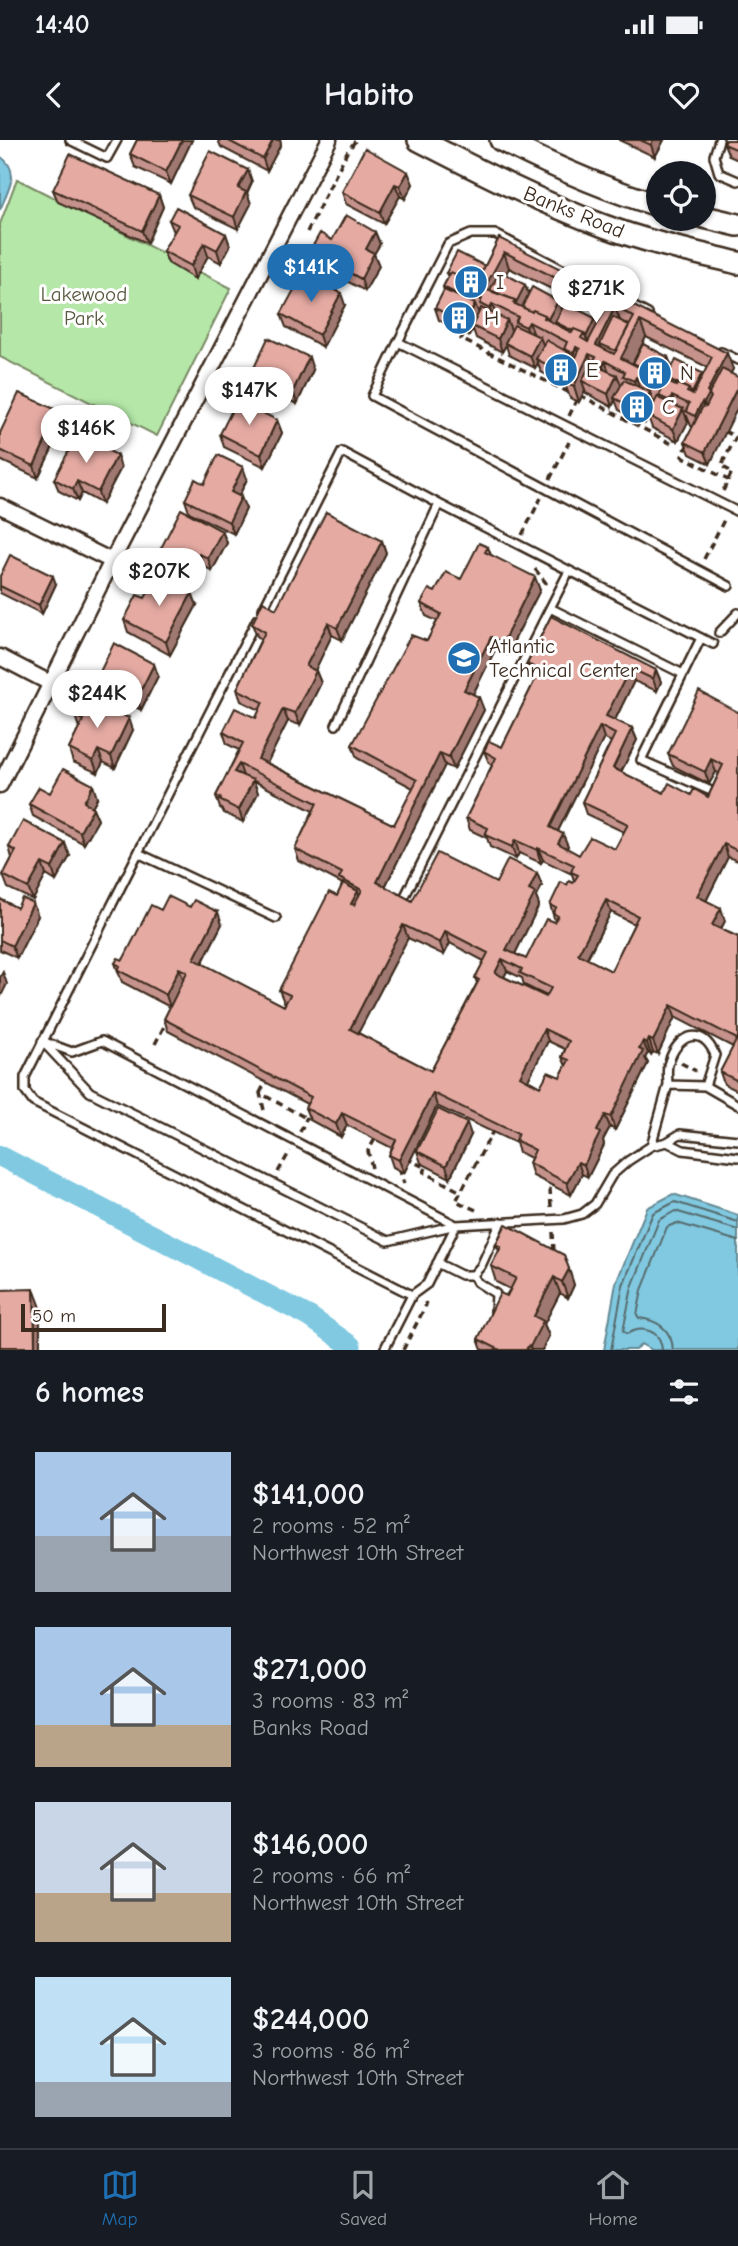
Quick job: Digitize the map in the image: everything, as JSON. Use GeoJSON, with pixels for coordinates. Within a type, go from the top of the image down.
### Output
{"type":"FeatureCollection","features":[{"type":"Feature","properties":{"kind":"street"},"geometry":{"type":"LineString","coordinates":[[0,785],[329,140]]}},
{"type":"Feature","properties":{"kind":"street","name":"Banks Road"},"geometry":{"type":"LineString","coordinates":[[419,140],[538,200],[605,227],[674,248],[738,263]]}},
{"type":"Feature","properties":{"kind":"street","name":"Banks Road"},"geometry":{"type":"LineString","coordinates":[[501,140],[559,169],[646,201]]}},
{"type":"Feature","properties":{"kind":"street"},"geometry":{"type":"LineString","coordinates":[[716,220],[738,225]]}},
{"type":"Feature","properties":{"kind":"street"},"geometry":{"type":"LineString","coordinates":[[0,506],[112,561]]}},
{"type":"Feature","properties":{"kind":"street"},"geometry":{"type":"LineString","coordinates":[[0,657],[50,683]]}},
{"type":"Feature","properties":{"kind":"lane"},"geometry":{"type":"LineString","coordinates":[[70,140],[107,158],[117,140]]}},
{"type":"Feature","properties":{"kind":"lane"},"geometry":{"type":"LineString","coordinates":[[719,140],[714,156],[719,173],[738,181]]}},
{"type":"Feature","properties":{"kind":"lane"},"geometry":{"type":"LineString","coordinates":[[654,317],[495,234],[471,234],[449,244],[372,396],[729,586]]}},
{"type":"Feature","properties":{"kind":"lane"},"geometry":{"type":"LineString","coordinates":[[398,342],[734,510]]}},
{"type":"Feature","properties":{"kind":"lane"},"geometry":{"type":"LineString","coordinates":[[714,348],[738,360]]}},
{"type":"Feature","properties":{"kind":"lane"},"geometry":{"type":"LineString","coordinates":[[412,1295],[33,1102],[25,1091],[25,1077],[342,452],[713,645]]}},
{"type":"Feature","properties":{"kind":"lane"},"geometry":{"type":"LineString","coordinates":[[336,724],[439,503]]}},
{"type":"Feature","properties":{"kind":"lane"},"geometry":{"type":"LineString","coordinates":[[404,898],[569,570]]}},
{"type":"Feature","properties":{"kind":"lane"},"geometry":{"type":"LineString","coordinates":[[550,608],[683,674]]}},
{"type":"Feature","properties":{"kind":"lane"},"geometry":{"type":"LineString","coordinates":[[719,633],[738,613]]}},
{"type":"Feature","properties":{"kind":"lane"},"geometry":{"type":"LineString","coordinates":[[701,638],[641,760],[711,791]]}},
{"type":"Feature","properties":{"kind":"lane"},"geometry":{"type":"LineString","coordinates":[[138,852],[275,918]]}},
{"type":"Feature","properties":{"kind":"lane"},"geometry":{"type":"LineString","coordinates":[[651,1146],[668,1085],[668,1062],[680,1041],[686,1037],[698,1037],[711,1045],[715,1055],[705,1086]]}},
{"type":"Feature","properties":{"kind":"lane"},"geometry":{"type":"LineString","coordinates":[[42,1041],[72,1052],[102,1041],[456,1225]]}},
{"type":"Feature","properties":{"kind":"lane"},"geometry":{"type":"LineString","coordinates":[[42,1041],[90,1092],[388,1241],[456,1225],[552,1219],[582,1214],[595,1205],[612,1175],[628,1160],[651,1146],[667,1142],[680,1134],[738,1140]]}},
{"type":"Feature","properties":{"kind":"lane"},"geometry":{"type":"LineString","coordinates":[[668,1085],[705,1086],[738,1105]]}},
{"type":"Feature","properties":{"kind":"lane"},"geometry":{"type":"LineString","coordinates":[[667,1142],[683,1150],[738,1157]]}},
{"type":"Feature","properties":{"kind":"lane"},"geometry":{"type":"LineString","coordinates":[[437,1263],[461,1275],[473,1275],[481,1266],[501,1222]]}},
{"type":"Feature","properties":{"kind":"lane"},"geometry":{"type":"LineString","coordinates":[[384,1350],[412,1295],[427,1284],[456,1225]]}},
{"type":"Feature","properties":{"kind":"lane"},"geometry":{"type":"LineString","coordinates":[[473,1275],[477,1282],[496,1294],[495,1313]]}},
{"type":"Feature","properties":{"kind":"path"},"geometry":{"type":"LineString","coordinates":[[307,232],[346,152],[356,140]]}},
{"type":"Feature","properties":{"kind":"path"},"geometry":{"type":"LineString","coordinates":[[464,333],[461,338],[495,351],[528,371],[545,377],[672,444],[674,439]]}},
{"type":"Feature","properties":{"kind":"path"},"geometry":{"type":"LineString","coordinates":[[528,371],[530,366]]}},
{"type":"Feature","properties":{"kind":"path"},"geometry":{"type":"LineString","coordinates":[[565,425],[585,385]]}},
{"type":"Feature","properties":{"kind":"path"},"geometry":{"type":"LineString","coordinates":[[604,409],[606,404]]}},
{"type":"Feature","properties":{"kind":"path"},"geometry":{"type":"LineString","coordinates":[[638,427],[640,421]]}},
{"type":"Feature","properties":{"kind":"path"},"geometry":{"type":"LineString","coordinates":[[717,502],[732,472],[721,466],[736,437],[726,432]]}},
{"type":"Feature","properties":{"kind":"path"},"geometry":{"type":"LineString","coordinates":[[692,436],[682,457],[728,480]]}},
{"type":"Feature","properties":{"kind":"path"},"geometry":{"type":"LineString","coordinates":[[699,570],[734,510]]}},
{"type":"Feature","properties":{"kind":"path"},"geometry":{"type":"LineString","coordinates":[[528,564],[542,575],[546,583],[543,590]]}},
{"type":"Feature","properties":{"kind":"path"},"geometry":{"type":"LineString","coordinates":[[155,1044],[172,1013]]}},
{"type":"Feature","properties":{"kind":"path"},"geometry":{"type":"LineString","coordinates":[[265,1083],[260,1093],[269,1128]]}},
{"type":"Feature","properties":{"kind":"path"},"geometry":{"type":"LineString","coordinates":[[260,1093],[306,1118]]}},
{"type":"Feature","properties":{"kind":"path"},"geometry":{"type":"LineString","coordinates":[[481,1210],[456,1201],[493,1131]]}},
{"type":"Feature","properties":{"kind":"path"},"geometry":{"type":"LineString","coordinates":[[374,1139],[368,1151],[376,1184]]}},
{"type":"Feature","properties":{"kind":"path"},"geometry":{"type":"LineString","coordinates":[[409,1201],[399,1167],[405,1154],[426,1167],[424,1172],[461,1192]]}},
{"type":"Feature","properties":{"kind":"path"},"geometry":{"type":"LineString","coordinates":[[540,1209],[551,1209],[552,1185]]}},
{"type":"Feature","properties":{"kind":"path"},"geometry":{"type":"LineString","coordinates":[[552,1219],[554,1262]]}},
{"type":"Feature","properties":{"kind":"path"},"geometry":{"type":"LineString","coordinates":[[402,1350],[426,1305]]}},
{"type":"Feature","properties":{"kind":"green space","name":"Lakewood Park"},"geometry":{"type":"Polygon","coordinates":[[[17,179],[231,288],[157,436],[0,357],[0,224],[17,179]]]}},
{"type":"Feature","properties":{"kind":"water"},"geometry":{"type":"Polygon","coordinates":[[[0,156],[7,162],[12,175],[0,210],[0,156]]]}},
{"type":"Feature","properties":{"kind":"water"},"geometry":{"type":"Polygon","coordinates":[[[673,1194],[738,1215],[738,1350],[652,1350],[641,1344],[636,1350],[604,1350],[616,1283],[647,1208],[673,1194]]]}},
{"type":"Feature","properties":{"kind":"building"},"geometry":{"type":"Polygon","coordinates":[[[137,140],[182,140],[166,172],[130,154],[137,140]]]}},
{"type":"Feature","properties":{"kind":"building"},"geometry":{"type":"Polygon","coordinates":[[[227,140],[273,140],[263,159],[227,140]]]}},
{"type":"Feature","properties":{"kind":"building"},"geometry":{"type":"Polygon","coordinates":[[[640,140],[653,140],[651,145],[640,140]]]}},
{"type":"Feature","properties":{"kind":"building"},"geometry":{"type":"Polygon","coordinates":[[[726,140],[738,140],[738,150],[724,144],[726,140]]]}},
{"type":"Feature","properties":{"kind":"building"},"geometry":{"type":"Polygon","coordinates":[[[365,148],[408,172],[400,186],[395,184],[380,212],[342,192],[365,148]]]}},
{"type":"Feature","properties":{"kind":"building"},"geometry":{"type":"Polygon","coordinates":[[[210,151],[248,170],[238,188],[246,192],[234,217],[188,195],[210,151]]]}},
{"type":"Feature","properties":{"kind":"building"},"geometry":{"type":"Polygon","coordinates":[[[70,154],[159,195],[142,231],[53,190],[70,154]]]}},
{"type":"Feature","properties":{"kind":"building"},"geometry":{"type":"Polygon","coordinates":[[[176,207],[226,234],[217,250],[204,243],[191,266],[163,251],[178,225],[169,220],[176,207]]]}},
{"type":"Feature","properties":{"kind":"building"},"geometry":{"type":"Polygon","coordinates":[[[346,215],[375,232],[366,249],[374,253],[361,279],[310,251],[320,233],[332,240],[346,215]]]}},
{"type":"Feature","properties":{"kind":"building"},"geometry":{"type":"Polygon","coordinates":[[[499,238],[727,353],[707,392],[709,394],[695,416],[686,411],[689,404],[672,396],[670,401],[659,396],[662,390],[636,377],[634,381],[623,376],[625,372],[605,361],[603,366],[593,361],[596,357],[589,354],[574,386],[564,382],[580,349],[576,347],[574,353],[564,349],[567,342],[529,322],[526,327],[515,322],[518,317],[492,304],[490,309],[480,304],[482,299],[458,287],[455,293],[443,287],[451,272],[476,284],[499,238]],[[504,252],[484,289],[515,300],[513,303],[532,312],[533,310],[545,315],[544,318],[572,333],[574,329],[584,333],[581,338],[588,342],[608,304],[504,252]],[[615,307],[596,345],[614,354],[634,317],[615,307]],[[640,321],[621,358],[646,371],[648,368],[659,373],[657,377],[689,389],[687,392],[693,395],[712,357],[640,321]]]}},
{"type":"Feature","properties":{"kind":"building"},"geometry":{"type":"Polygon","coordinates":[[[457,252],[485,266],[476,284],[451,272],[446,273],[457,252]]]}},
{"type":"Feature","properties":{"kind":"building"},"geometry":{"type":"Polygon","coordinates":[[[500,271],[525,285],[516,303],[515,300],[490,290],[500,271]]]}},
{"type":"Feature","properties":{"kind":"building"},"geometry":{"type":"Polygon","coordinates":[[[303,273],[341,293],[319,335],[281,314],[303,273]]]}},
{"type":"Feature","properties":{"kind":"building"},"geometry":{"type":"Polygon","coordinates":[[[532,287],[558,301],[548,319],[545,315],[522,307],[532,287]]]}},
{"type":"Feature","properties":{"kind":"building"},"geometry":{"type":"Polygon","coordinates":[[[444,290],[475,304],[465,324],[435,308],[444,290]]]}},
{"type":"Feature","properties":{"kind":"building"},"geometry":{"type":"Polygon","coordinates":[[[565,303],[595,318],[586,337],[584,333],[555,322],[565,303]]]}},
{"type":"Feature","properties":{"kind":"building"},"geometry":{"type":"Polygon","coordinates":[[[481,308],[507,320],[498,339],[472,326],[481,308]]]}},
{"type":"Feature","properties":{"kind":"building"},"geometry":{"type":"Polygon","coordinates":[[[613,317],[629,325],[616,351],[600,344],[613,317]]]}},
{"type":"Feature","properties":{"kind":"building"},"geometry":{"type":"Polygon","coordinates":[[[514,325],[540,337],[530,356],[505,343],[514,325]]]}},
{"type":"Feature","properties":{"kind":"building"},"geometry":{"type":"Polygon","coordinates":[[[268,338],[309,357],[293,391],[252,372],[268,338]]]}},
{"type":"Feature","properties":{"kind":"building"},"geometry":{"type":"Polygon","coordinates":[[[546,340],[576,357],[567,375],[536,359],[546,340]]]}},
{"type":"Feature","properties":{"kind":"building"},"geometry":{"type":"Polygon","coordinates":[[[643,344],[668,357],[659,375],[633,363],[643,344]]]}},
{"type":"Feature","properties":{"kind":"building"},"geometry":{"type":"Polygon","coordinates":[[[676,360],[702,373],[692,393],[666,379],[676,360]]]}},
{"type":"Feature","properties":{"kind":"building"},"geometry":{"type":"Polygon","coordinates":[[[592,361],[594,365],[617,375],[608,394],[582,381],[592,361]]]}},
{"type":"Feature","properties":{"kind":"building"},"geometry":{"type":"Polygon","coordinates":[[[722,369],[738,377],[738,386],[705,452],[685,442],[703,406],[706,407],[711,397],[709,394],[722,369]]]}},
{"type":"Feature","properties":{"kind":"building"},"geometry":{"type":"Polygon","coordinates":[[[624,380],[650,392],[640,411],[614,398],[624,380]]]}},
{"type":"Feature","properties":{"kind":"building"},"geometry":{"type":"Polygon","coordinates":[[[19,393],[59,411],[34,466],[0,450],[0,433],[19,393]]]}},
{"type":"Feature","properties":{"kind":"building"},"geometry":{"type":"Polygon","coordinates":[[[658,396],[683,409],[673,429],[648,415],[658,396]]]}},
{"type":"Feature","properties":{"kind":"building"},"geometry":{"type":"Polygon","coordinates":[[[237,400],[277,420],[261,455],[220,434],[237,400]]]}},
{"type":"Feature","properties":{"kind":"building"},"geometry":{"type":"Polygon","coordinates":[[[77,435],[117,455],[98,492],[77,481],[73,489],[54,479],[77,435]]]}},
{"type":"Feature","properties":{"kind":"building"},"geometry":{"type":"Polygon","coordinates":[[[218,455],[243,467],[231,492],[241,497],[229,522],[185,500],[195,479],[204,484],[218,455]]]}},
{"type":"Feature","properties":{"kind":"building"},"geometry":{"type":"Polygon","coordinates":[[[181,509],[222,531],[208,558],[199,554],[189,571],[158,554],[181,509]]]}},
{"type":"Feature","properties":{"kind":"building"},"geometry":{"type":"Polygon","coordinates":[[[326,512],[382,541],[337,628],[328,623],[306,666],[316,671],[295,713],[283,709],[258,759],[394,825],[417,780],[352,745],[411,635],[427,641],[441,614],[421,603],[429,589],[435,592],[446,572],[461,579],[479,543],[488,547],[485,552],[535,577],[503,642],[491,637],[464,690],[479,697],[449,757],[440,753],[377,882],[412,901],[437,853],[496,883],[508,859],[537,873],[529,890],[535,893],[506,950],[526,959],[546,919],[554,922],[558,916],[553,913],[556,908],[550,905],[561,882],[567,885],[569,881],[573,883],[578,875],[571,872],[574,865],[515,840],[512,847],[485,835],[488,828],[466,818],[496,758],[484,751],[489,741],[502,747],[540,670],[527,664],[551,616],[656,670],[653,679],[630,668],[606,716],[632,728],[613,768],[664,793],[669,783],[691,795],[694,789],[708,797],[723,765],[711,759],[705,772],[668,754],[699,691],[738,712],[738,851],[724,844],[697,896],[721,908],[712,925],[738,937],[738,1081],[720,1072],[737,1039],[671,1005],[653,1041],[643,1041],[639,1049],[643,1051],[611,1117],[605,1115],[597,1131],[600,1133],[584,1165],[578,1162],[567,1183],[529,1163],[535,1150],[515,1140],[518,1134],[433,1093],[399,1160],[389,1155],[396,1140],[342,1113],[336,1124],[305,1108],[311,1097],[164,1019],[187,972],[179,968],[166,995],[118,970],[120,966],[115,963],[118,958],[123,960],[151,905],[161,910],[168,896],[190,907],[194,900],[218,912],[194,959],[284,1006],[290,995],[279,990],[329,892],[337,896],[343,883],[358,891],[351,904],[354,905],[362,890],[339,878],[342,873],[295,849],[317,803],[239,764],[234,772],[253,780],[239,810],[216,796],[243,743],[223,732],[235,708],[256,718],[263,702],[237,689],[265,632],[252,624],[263,601],[276,609],[326,512]],[[600,726],[550,827],[563,834],[558,843],[579,855],[590,837],[615,849],[628,824],[582,802],[615,734],[600,726]],[[606,900],[578,954],[611,971],[638,916],[606,900]],[[403,925],[350,1029],[431,1071],[479,980],[475,978],[488,953],[445,931],[440,943],[403,925]],[[502,959],[495,973],[546,997],[551,988],[520,973],[522,969],[502,959]],[[544,1029],[520,1076],[540,1087],[548,1072],[560,1077],[569,1060],[562,1057],[569,1041],[544,1029]]]}},
{"type":"Feature","properties":{"kind":"building"},"geometry":{"type":"Polygon","coordinates":[[[10,555],[53,576],[39,605],[0,586],[0,576],[10,555]]]}},
{"type":"Feature","properties":{"kind":"building"},"geometry":{"type":"Polygon","coordinates":[[[158,574],[192,593],[166,642],[124,620],[137,595],[145,598],[158,574]]]}},
{"type":"Feature","properties":{"kind":"building"},"geometry":{"type":"Polygon","coordinates":[[[114,643],[154,664],[137,698],[97,678],[114,643]]]}},
{"type":"Feature","properties":{"kind":"building"},"geometry":{"type":"Polygon","coordinates":[[[84,697],[129,718],[111,756],[98,750],[93,761],[69,749],[83,720],[75,716],[84,697]]]}},
{"type":"Feature","properties":{"kind":"building"},"geometry":{"type":"Polygon","coordinates":[[[63,769],[93,785],[84,802],[93,808],[80,832],[29,804],[39,787],[50,793],[63,769]]]}},
{"type":"Feature","properties":{"kind":"building"},"geometry":{"type":"Polygon","coordinates":[[[23,821],[65,843],[52,868],[42,863],[28,888],[3,875],[16,851],[9,847],[23,821]]]}},
{"type":"Feature","properties":{"kind":"building"},"geometry":{"type":"Polygon","coordinates":[[[22,898],[33,903],[12,946],[0,940],[0,899],[17,908],[22,898]]]}},
{"type":"Feature","properties":{"kind":"building"},"geometry":{"type":"Polygon","coordinates":[[[438,1109],[467,1123],[446,1166],[417,1151],[438,1109]]]}},
{"type":"Feature","properties":{"kind":"building"},"geometry":{"type":"Polygon","coordinates":[[[506,1224],[564,1255],[569,1269],[562,1282],[554,1277],[534,1316],[543,1321],[526,1350],[500,1350],[478,1339],[500,1293],[507,1296],[516,1278],[491,1266],[501,1247],[496,1244],[506,1224]]]}},
{"type":"Feature","properties":{"kind":"building"},"geometry":{"type":"Polygon","coordinates":[[[34,1289],[35,1347],[0,1347],[0,1290],[34,1289]]]}},
{"type":"Feature","properties":{"kind":"waterway"},"geometry":{"type":"LineString","coordinates":[[0,1156],[310,1317],[351,1346]]}},
{"type":"Feature","properties":{"kind":"place","name":"I"},"geometry":{"type":"Point","coordinates":[471,282]}},
{"type":"Feature","properties":{"kind":"place","name":"H"},"geometry":{"type":"Point","coordinates":[459,318]}},
{"type":"Feature","properties":{"kind":"place","name":"E"},"geometry":{"type":"Point","coordinates":[561,370]}},
{"type":"Feature","properties":{"kind":"place","name":"N"},"geometry":{"type":"Point","coordinates":[655,373]}},
{"type":"Feature","properties":{"kind":"place","name":"C"},"geometry":{"type":"Point","coordinates":[637,407]}},
{"type":"Feature","properties":{"kind":"place","name":"Atlantic Technical Center"},"geometry":{"type":"Point","coordinates":[464,658]}}]}
